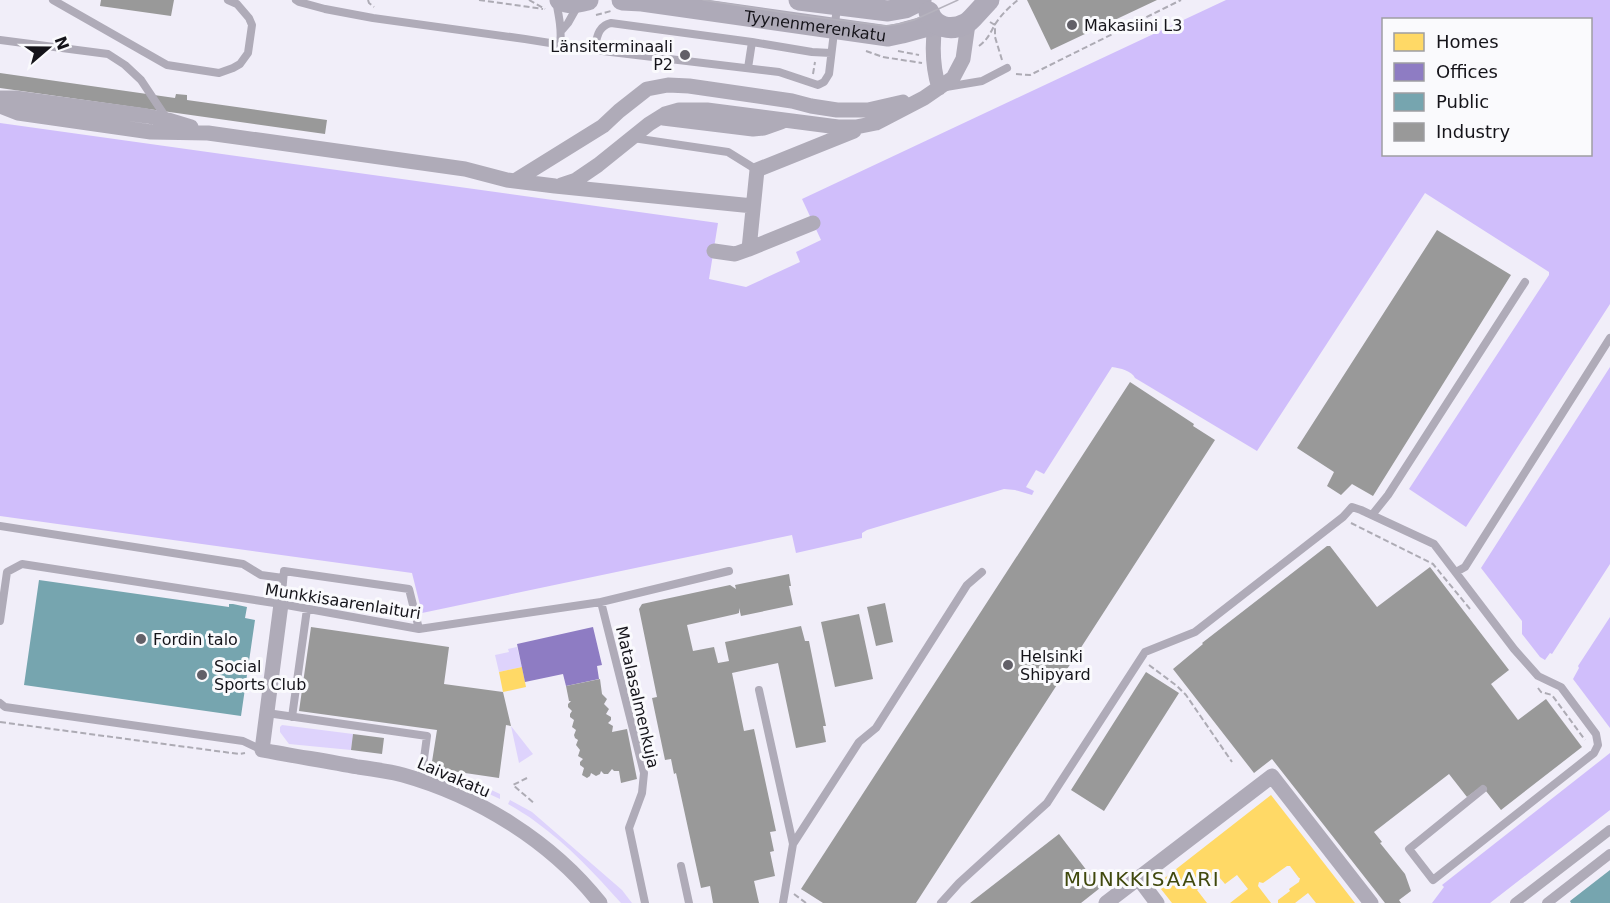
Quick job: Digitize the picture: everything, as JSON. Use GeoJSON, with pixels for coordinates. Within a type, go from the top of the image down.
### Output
{"type":"FeatureCollection","features":[{"type":"Feature","properties":{"kind":"main road","name":"Tyynenmerenkatu"},"geometry":{"type":"LineString","coordinates":[[622,0],[888,36],[935,24],[947,28],[968,24]]}},
{"type":"Feature","properties":{"kind":"main road","name":"Tyynenmerenkatu"},"geometry":{"type":"LineString","coordinates":[[799,0],[888,11],[905,8],[921,0]]}},
{"type":"Feature","properties":{"kind":"main road"},"geometry":{"type":"LineString","coordinates":[[929,0],[929,13],[935,24]]}},
{"type":"Feature","properties":{"kind":"main road"},"geometry":{"type":"LineString","coordinates":[[968,24],[974,14],[989,0]]}},
{"type":"Feature","properties":{"kind":"street"},"geometry":{"type":"LineString","coordinates":[[935,24],[932,55],[939,88]]}},
{"type":"Feature","properties":{"kind":"street"},"geometry":{"type":"LineString","coordinates":[[749,249],[757,170],[828,140],[876,123],[939,88],[953,78],[963,59],[968,24]]}},
{"type":"Feature","properties":{"kind":"street"},"geometry":{"type":"LineString","coordinates":[[516,180],[603,126],[647,89],[668,85],[689,86],[837,110],[868,111],[924,98]]}},
{"type":"Feature","properties":{"kind":"street"},"geometry":{"type":"LineString","coordinates":[[0,98],[15,98],[168,120],[208,133]]}},
{"type":"Feature","properties":{"kind":"street"},"geometry":{"type":"LineString","coordinates":[[0,106],[18,113],[151,132],[208,133],[465,169],[507,180],[753,206]]}},
{"type":"Feature","properties":{"kind":"street"},"geometry":{"type":"LineString","coordinates":[[555,186],[576,180],[649,124],[679,110],[691,109],[856,128],[876,123]]}},
{"type":"Feature","properties":{"kind":"street"},"geometry":{"type":"LineString","coordinates":[[714,251],[735,254],[813,223]]}},
{"type":"Feature","properties":{"kind":"street"},"geometry":{"type":"LineString","coordinates":[[262,750],[280,604]]}},
{"type":"Feature","properties":{"kind":"street","name":"Laivakatu"},"geometry":{"type":"LineString","coordinates":[[262,750],[401,774],[433,784],[481,806],[524,832],[585,883],[600,903]]}},
{"type":"Feature","properties":{"kind":"street"},"geometry":{"type":"LineString","coordinates":[[1106,903],[1272,776],[1371,903]]}},
{"type":"Feature","properties":{"kind":"street"},"geometry":{"type":"LineString","coordinates":[[1515,903],[1528,899],[1548,878],[1610,830]]}},
{"type":"Feature","properties":{"kind":"street"},"geometry":{"type":"LineString","coordinates":[[1547,903],[1610,854]]}},
{"type":"Feature","properties":{"kind":"street"},"geometry":{"type":"LineString","coordinates":[[1548,878],[1560,893]]}},
{"type":"Feature","properties":{"kind":"street"},"geometry":{"type":"LineString","coordinates":[[1139,879],[1157,903]]}},
{"type":"Feature","properties":{"kind":"lane"},"geometry":{"type":"LineString","coordinates":[[53,0],[167,64],[219,73],[240,64],[248,53],[252,25],[246,13],[237,4],[228,0]]}},
{"type":"Feature","properties":{"kind":"lane"},"geometry":{"type":"LineString","coordinates":[[296,0],[325,9],[373,18],[594,50],[787,74],[818,85],[824,82],[829,74],[837,6]]}},
{"type":"Feature","properties":{"kind":"lane"},"geometry":{"type":"LineString","coordinates":[[556,0],[558,22],[562,30]]}},
{"type":"Feature","properties":{"kind":"lane"},"geometry":{"type":"LineString","coordinates":[[560,45],[562,30],[568,23],[574,2]]}},
{"type":"Feature","properties":{"kind":"lane"},"geometry":{"type":"LineString","coordinates":[[594,50],[600,28],[611,23],[831,53]]}},
{"type":"Feature","properties":{"kind":"lane"},"geometry":{"type":"LineString","coordinates":[[0,40],[108,54],[125,65],[141,80],[168,120]]}},
{"type":"Feature","properties":{"kind":"lane"},"geometry":{"type":"LineString","coordinates":[[748,68],[752,42]]}},
{"type":"Feature","properties":{"kind":"lane"},"geometry":{"type":"LineString","coordinates":[[939,88],[982,81],[1006,68]]}},
{"type":"Feature","properties":{"kind":"lane"},"geometry":{"type":"LineString","coordinates":[[632,137],[728,152],[757,170]]}},
{"type":"Feature","properties":{"kind":"lane"},"geometry":{"type":"LineString","coordinates":[[1372,515],[1388,495],[1525,282]]}},
{"type":"Feature","properties":{"kind":"lane"},"geometry":{"type":"LineString","coordinates":[[1456,573],[1465,567],[1610,338]]}},
{"type":"Feature","properties":{"kind":"lane"},"geometry":{"type":"LineString","coordinates":[[941,903],[959,883],[1047,803],[1145,652],[1196,632],[1343,518],[1352,507],[1434,544],[1514,649],[1538,676],[1561,687],[1596,734],[1598,745],[1594,753],[1433,880],[1409,849],[1483,789]]}},
{"type":"Feature","properties":{"kind":"lane"},"geometry":{"type":"LineString","coordinates":[[0,526],[243,564],[261,575],[284,578]]}},
{"type":"Feature","properties":{"kind":"lane","name":"Munkkisaarenlaituri"},"geometry":{"type":"LineString","coordinates":[[0,621],[7,572],[22,564],[280,604],[418,629],[601,602],[729,571]]}},
{"type":"Feature","properties":{"kind":"lane"},"geometry":{"type":"LineString","coordinates":[[280,604],[284,571],[409,589],[418,629]]}},
{"type":"Feature","properties":{"kind":"lane"},"geometry":{"type":"LineString","coordinates":[[793,844],[859,742],[876,728],[967,585],[982,572]]}},
{"type":"Feature","properties":{"kind":"lane","name":"Matalasalmenkuja"},"geometry":{"type":"LineString","coordinates":[[601,602],[644,773],[639,801],[629,828],[645,903]]}},
{"type":"Feature","properties":{"kind":"lane"},"geometry":{"type":"LineString","coordinates":[[292,717],[307,609]]}},
{"type":"Feature","properties":{"kind":"lane"},"geometry":{"type":"LineString","coordinates":[[759,690],[793,844],[783,903]]}},
{"type":"Feature","properties":{"kind":"lane"},"geometry":{"type":"LineString","coordinates":[[0,703],[5,707],[243,741],[262,750]]}},
{"type":"Feature","properties":{"kind":"lane"},"geometry":{"type":"LineString","coordinates":[[267,713],[427,736],[421,781]]}},
{"type":"Feature","properties":{"kind":"lane"},"geometry":{"type":"LineString","coordinates":[[681,866],[689,903]]}},
{"type":"Feature","properties":{"kind":"path"},"geometry":{"type":"LineString","coordinates":[[479,0],[574,2]]}},
{"type":"Feature","properties":{"kind":"path"},"geometry":{"type":"LineString","coordinates":[[529,0],[574,2]]}},
{"type":"Feature","properties":{"kind":"path"},"geometry":{"type":"LineString","coordinates":[[971,50],[988,38],[1008,8],[1018,0]]}},
{"type":"Feature","properties":{"kind":"path"},"geometry":{"type":"LineString","coordinates":[[995,25],[997,47],[1006,68],[1019,76],[1030,75],[1181,0]]}},
{"type":"Feature","properties":{"kind":"path"},"geometry":{"type":"LineString","coordinates":[[990,22],[995,25]]}},
{"type":"Feature","properties":{"kind":"path"},"geometry":{"type":"LineString","coordinates":[[862,47],[872,54],[883,57],[926,64]]}},
{"type":"Feature","properties":{"kind":"path"},"geometry":{"type":"LineString","coordinates":[[1361,510],[1349,523],[1432,564],[1465,606],[1475,614]]}},
{"type":"Feature","properties":{"kind":"path"},"geometry":{"type":"LineString","coordinates":[[1147,663],[1186,695],[1232,762]]}},
{"type":"Feature","properties":{"kind":"path"},"geometry":{"type":"LineString","coordinates":[[1535,684],[1541,692],[1552,695],[1588,743],[1598,745]]}},
{"type":"Feature","properties":{"kind":"path"},"geometry":{"type":"LineString","coordinates":[[0,722],[239,754],[262,750]]}},
{"type":"Feature","properties":{"kind":"path"},"geometry":{"type":"LineString","coordinates":[[527,778],[513,785],[535,804]]}},
{"type":"Feature","properties":{"kind":"shaded area"},"geometry":{"type":"Polygon","coordinates":[[[1226,0],[1610,0],[1610,304],[1466,527],[1409,489],[1549,272],[1425,193],[1257,451],[1135,378],[1129,372],[1112,367],[1044,474],[1036,470],[1026,487],[1034,491],[1032,495],[1004,489],[867,530],[862,533],[862,538],[796,553],[792,535],[422,613],[412,573],[0,516],[0,123],[718,223],[709,279],[746,287],[800,262],[796,252],[821,240],[802,199],[1226,0]]]}},
{"type":"Feature","properties":{"kind":"shaded area"},"geometry":{"type":"Polygon","coordinates":[[[1610,367],[1610,564],[1552,654],[1550,653],[1545,660],[1522,634],[1522,621],[1481,568],[1610,367]]]}},
{"type":"Feature","properties":{"kind":"shaded area"},"geometry":{"type":"Polygon","coordinates":[[[1610,617],[1610,728],[1573,679],[1578,666],[1610,617]]]}},
{"type":"Feature","properties":{"kind":"shaded area"},"geometry":{"type":"Polygon","coordinates":[[[517,647],[522,667],[499,672],[495,655],[509,652],[508,649],[517,647]]]}},
{"type":"Feature","properties":{"kind":"shaded area"},"geometry":{"type":"Polygon","coordinates":[[[282,725],[353,734],[351,750],[289,744],[280,732],[282,725]]]}},
{"type":"Feature","properties":{"kind":"shaded area"},"geometry":{"type":"Polygon","coordinates":[[[511,726],[533,754],[519,763],[511,726]]]}},
{"type":"Feature","properties":{"kind":"shaded area"},"geometry":{"type":"Polygon","coordinates":[[[1610,753],[1610,810],[1490,903],[1432,903],[1444,887],[1442,885],[1610,753]]]}},
{"type":"Feature","properties":{"kind":"shaded area"},"geometry":{"type":"Polygon","coordinates":[[[470,780],[500,794],[500,799],[474,787],[469,782],[470,780]]]}},
{"type":"Feature","properties":{"kind":"shaded area"},"geometry":{"type":"Polygon","coordinates":[[[510,800],[532,812],[622,890],[632,903],[621,903],[559,840],[533,819],[508,804],[510,800]]]}},
{"type":"Feature","properties":{"kind":"building: Homes"},"geometry":{"type":"Polygon","coordinates":[[[522,667],[526,687],[503,692],[499,672],[522,667]]]}},
{"type":"Feature","properties":{"kind":"building: Homes"},"geometry":{"type":"Polygon","coordinates":[[[1271,795],[1355,903],[1316,903],[1308,893],[1295,903],[1278,903],[1278,900],[1299,882],[1300,878],[1290,866],[1287,866],[1263,883],[1259,882],[1258,886],[1271,903],[1230,903],[1248,889],[1237,875],[1225,884],[1219,877],[1219,873],[1197,890],[1207,903],[1172,903],[1157,884],[1271,795]]]}},
{"type":"Feature","properties":{"kind":"building: Offices"},"geometry":{"type":"Polygon","coordinates":[[[593,627],[602,665],[597,666],[599,679],[566,686],[563,674],[525,682],[517,644],[593,627]]]}},
{"type":"Feature","properties":{"kind":"building: Public","name":"Fordin talo"},"geometry":{"type":"Polygon","coordinates":[[[39,580],[229,607],[229,604],[233,604],[247,607],[245,618],[255,620],[241,716],[24,685],[39,580]]]}},
{"type":"Feature","properties":{"kind":"building: Public"},"geometry":{"type":"Polygon","coordinates":[[[1610,870],[1610,903],[1571,903],[1570,901],[1610,870]]]}},
{"type":"Feature","properties":{"kind":"building: Industry"},"geometry":{"type":"Polygon","coordinates":[[[101,0],[174,0],[171,16],[100,6],[101,0]]]}},
{"type":"Feature","properties":{"kind":"building: Industry","name":"Makasiini L3"},"geometry":{"type":"Polygon","coordinates":[[[1027,0],[1157,0],[1051,50],[1027,0]]]}},
{"type":"Feature","properties":{"kind":"building: Industry"},"geometry":{"type":"Polygon","coordinates":[[[0,73],[175,98],[176,94],[187,95],[187,100],[327,120],[325,134],[0,88],[0,73]]]}},
{"type":"Feature","properties":{"kind":"building: Industry"},"geometry":{"type":"Polygon","coordinates":[[[1437,230],[1511,275],[1373,496],[1352,484],[1341,495],[1327,486],[1334,472],[1297,448],[1437,230]]]}},
{"type":"Feature","properties":{"kind":"building: Industry","name":"Helsinki Shipyard"},"geometry":{"type":"Polygon","coordinates":[[[1130,382],[1215,440],[916,903],[823,903],[801,889],[1130,382]]]}},
{"type":"Feature","properties":{"kind":"building: Industry"},"geometry":{"type":"Polygon","coordinates":[[[1327,546],[1330,546],[1377,607],[1430,567],[1509,670],[1491,684],[1518,720],[1546,699],[1582,747],[1501,810],[1482,786],[1467,797],[1449,774],[1374,832],[1405,874],[1411,891],[1399,900],[1401,903],[1385,903],[1272,759],[1254,773],[1173,669],[1202,643],[1327,546]]]}},
{"type":"Feature","properties":{"kind":"building: Industry"},"geometry":{"type":"Polygon","coordinates":[[[789,574],[793,605],[741,616],[739,608],[739,613],[736,614],[687,625],[693,651],[714,647],[718,663],[729,661],[725,642],[801,626],[805,641],[809,641],[826,726],[823,726],[826,742],[796,748],[778,663],[732,673],[744,731],[754,729],[776,831],[770,832],[774,851],[770,852],[775,876],[754,881],[759,903],[713,903],[710,886],[701,888],[676,773],[674,774],[671,759],[665,760],[652,698],[657,697],[639,609],[642,604],[730,585],[736,589],[735,585],[789,574]]]}},
{"type":"Feature","properties":{"kind":"building: Industry"},"geometry":{"type":"Polygon","coordinates":[[[885,603],[893,642],[876,646],[867,607],[885,603]]]}},
{"type":"Feature","properties":{"kind":"building: Industry"},"geometry":{"type":"Polygon","coordinates":[[[859,614],[873,679],[835,687],[821,622],[859,614]]]}},
{"type":"Feature","properties":{"kind":"building: Industry"},"geometry":{"type":"Polygon","coordinates":[[[311,627],[449,647],[444,684],[503,692],[511,726],[506,725],[499,778],[431,768],[437,730],[299,711],[311,627]]]}},
{"type":"Feature","properties":{"kind":"building: Industry"},"geometry":{"type":"Polygon","coordinates":[[[1146,672],[1179,693],[1104,811],[1071,790],[1146,672]]]}},
{"type":"Feature","properties":{"kind":"building: Industry"},"geometry":{"type":"Polygon","coordinates":[[[600,679],[602,694],[607,699],[604,704],[609,709],[606,714],[611,717],[608,723],[613,726],[612,732],[627,729],[637,779],[621,783],[619,771],[612,769],[608,774],[601,771],[596,776],[591,773],[587,778],[582,775],[584,768],[580,762],[583,759],[578,756],[580,750],[576,745],[578,740],[574,735],[576,730],[572,727],[574,720],[570,717],[572,711],[568,704],[571,701],[569,701],[566,686],[600,679]]]}},
{"type":"Feature","properties":{"kind":"building: Industry"},"geometry":{"type":"Polygon","coordinates":[[[353,734],[384,738],[382,754],[351,750],[353,734]]]}},
{"type":"Feature","properties":{"kind":"building: Industry"},"geometry":{"type":"Polygon","coordinates":[[[1059,834],[1100,888],[1081,903],[970,903],[1059,834]]]}},
{"type":"Feature","properties":{"kind":"tram line"},"geometry":{"type":"LineString","coordinates":[[703,0],[885,26],[914,20],[958,0]]}},
{"type":"Feature","properties":{"kind":"place","name":"Makasiini L3"},"geometry":{"type":"Point","coordinates":[1072,25]}},
{"type":"Feature","properties":{"kind":"place","name":"Länsiterminaali P2"},"geometry":{"type":"Point","coordinates":[685,55]}},
{"type":"Feature","properties":{"kind":"place","name":"Fordin talo"},"geometry":{"type":"Point","coordinates":[141,639]}},
{"type":"Feature","properties":{"kind":"place","name":"Helsinki Shipyard"},"geometry":{"type":"Point","coordinates":[1008,665]}},
{"type":"Feature","properties":{"kind":"place","name":"Social Sports Club"},"geometry":{"type":"Point","coordinates":[202,675]}},
{"type":"Feature","properties":{"kind":"district","name":"MUNKKISAARI"},"geometry":{"type":"Point","coordinates":[1142,879]}}]}
